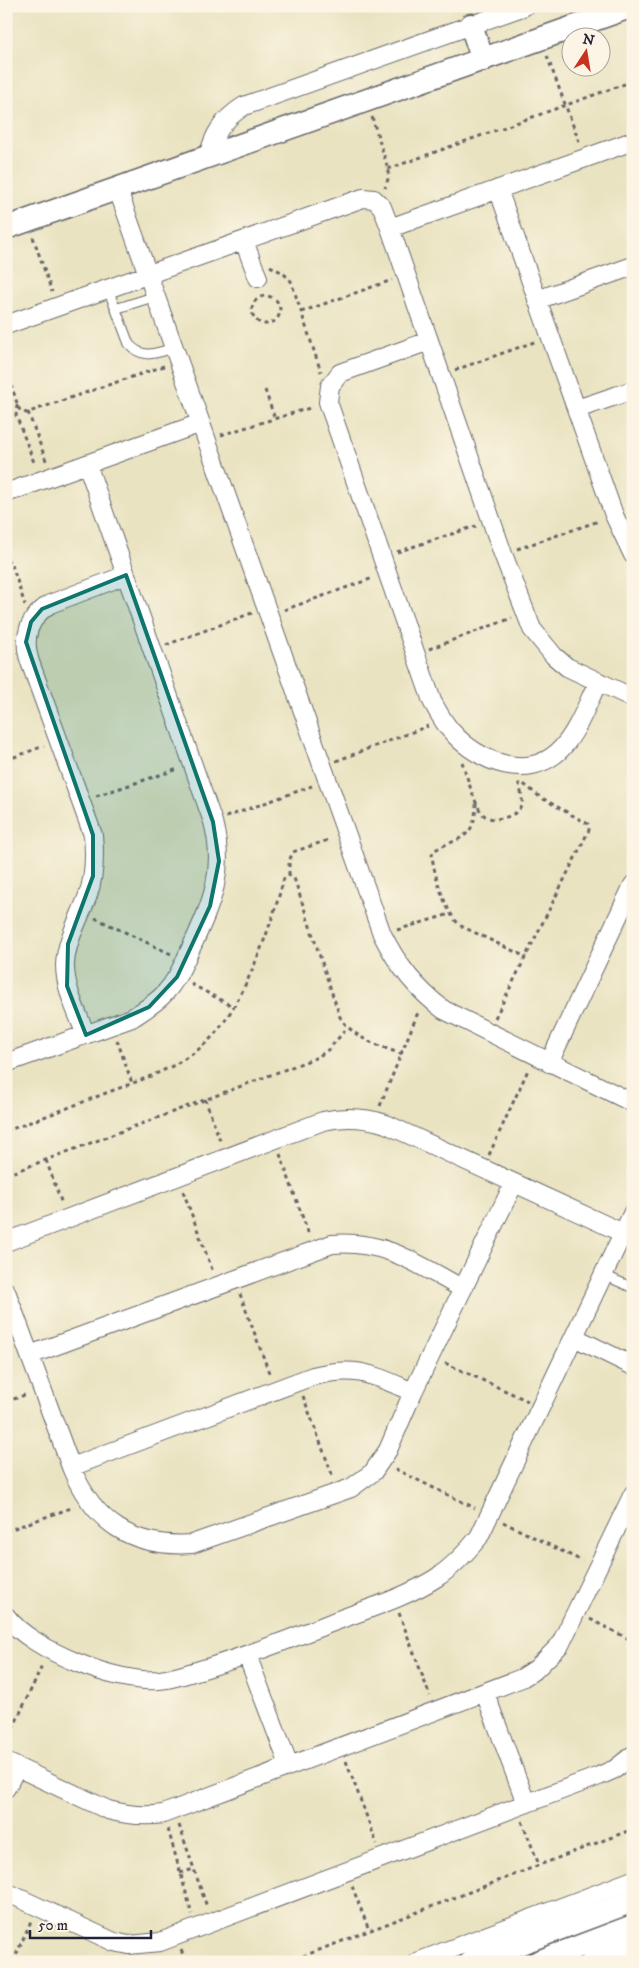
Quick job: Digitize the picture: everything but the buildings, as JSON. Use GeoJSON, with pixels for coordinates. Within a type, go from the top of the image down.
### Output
{"type":"FeatureCollection","features":[{"type":"Feature","properties":{"kind":"street"},"geometry":{"type":"LineString","coordinates":[[208,158],[220,127],[227,118],[244,106],[480,17],[525,6]]}},
{"type":"Feature","properties":{"kind":"street"},"geometry":{"type":"LineString","coordinates":[[6,228],[118,190],[633,6]]}},
{"type":"Feature","properties":{"kind":"street"},"geometry":{"type":"LineString","coordinates":[[480,17],[483,60]]}},
{"type":"Feature","properties":{"kind":"street"},"geometry":{"type":"LineString","coordinates":[[390,228],[633,141]]}},
{"type":"Feature","properties":{"kind":"street"},"geometry":{"type":"LineString","coordinates":[[498,189],[614,515],[633,555]]}},
{"type":"Feature","properties":{"kind":"street"},"geometry":{"type":"LineString","coordinates":[[118,190],[382,934],[398,964],[425,996],[444,1010],[633,1103]]}},
{"type":"Feature","properties":{"kind":"street"},"geometry":{"type":"LineString","coordinates":[[6,325],[362,198],[369,197],[379,202],[390,228],[491,521],[532,629],[554,656],[582,676],[633,698]]}},
{"type":"Feature","properties":{"kind":"street"},"geometry":{"type":"LineString","coordinates":[[244,241],[255,271]]}},
{"type":"Feature","properties":{"kind":"street"},"geometry":{"type":"LineString","coordinates":[[537,300],[633,266]]}},
{"type":"Feature","properties":{"kind":"street"},"geometry":{"type":"LineString","coordinates":[[428,341],[340,373],[334,379],[328,398],[432,701],[448,727],[480,756],[516,773],[561,749],[571,736],[598,682]]}},
{"type":"Feature","properties":{"kind":"street"},"geometry":{"type":"LineString","coordinates":[[577,409],[633,390]]}},
{"type":"Feature","properties":{"kind":"street"},"geometry":{"type":"LineString","coordinates":[[6,493],[201,423]]}},
{"type":"Feature","properties":{"kind":"street"},"geometry":{"type":"LineString","coordinates":[[6,1063],[132,1018],[150,1007],[178,977],[210,906],[217,884],[219,861],[217,838],[213,822],[87,464]]}},
{"type":"Feature","properties":{"kind":"street"},"geometry":{"type":"LineString","coordinates":[[86,1035],[67,986],[65,965],[68,944],[93,876],[95,855],[93,834],[26,652],[27,632],[31,622],[42,609],[50,604],[126,575]]}},
{"type":"Feature","properties":{"kind":"street"},"geometry":{"type":"LineString","coordinates":[[542,1059],[633,885]]}},
{"type":"Feature","properties":{"kind":"street"},"geometry":{"type":"LineString","coordinates":[[6,1242],[274,1139],[336,1118],[375,1120],[623,1234]]}},
{"type":"Feature","properties":{"kind":"street"},"geometry":{"type":"LineString","coordinates":[[6,1291],[70,1467],[88,1502],[117,1528],[153,1543],[192,1544],[212,1539],[338,1492],[363,1481],[381,1462],[514,1183]]}},
{"type":"Feature","properties":{"kind":"street"},"geometry":{"type":"LineString","coordinates":[[6,1616],[29,1638],[50,1650],[112,1675],[136,1680],[160,1680],[247,1655],[393,1598],[434,1579],[466,1553],[486,1522],[633,1212]]}},
{"type":"Feature","properties":{"kind":"street"},"geometry":{"type":"LineString","coordinates":[[30,1355],[314,1249],[332,1244],[353,1242],[374,1245],[394,1252],[463,1289]]}},
{"type":"Feature","properties":{"kind":"street"},"geometry":{"type":"LineString","coordinates":[[574,1337],[633,1366]]}},
{"type":"Feature","properties":{"kind":"street"},"geometry":{"type":"LineString","coordinates":[[70,1467],[297,1381],[331,1371],[349,1370],[368,1373],[413,1392]]}},
{"type":"Feature","properties":{"kind":"street"},"geometry":{"type":"LineString","coordinates":[[6,1788],[12,1765],[108,1810],[145,1816],[169,1812],[288,1765],[522,1678],[549,1658],[560,1646],[633,1494]]}},
{"type":"Feature","properties":{"kind":"street"},"geometry":{"type":"LineString","coordinates":[[247,1655],[288,1765]]}},
{"type":"Feature","properties":{"kind":"street"},"geometry":{"type":"LineString","coordinates":[[485,1693],[521,1805]]}},
{"type":"Feature","properties":{"kind":"street"},"geometry":{"type":"LineString","coordinates":[[6,1892],[99,1937],[129,1945],[160,1942],[614,1769],[633,1755]]}},
{"type":"Feature","properties":{"kind":"street"},"geometry":{"type":"LineString","coordinates":[[417,1962],[633,1880]]}},
{"type":"Feature","properties":{"kind":"street"},"geometry":{"type":"LineString","coordinates":[[471,1962],[633,1901]]}},
{"type":"Feature","properties":{"kind":"street"},"geometry":{"type":"LineString","coordinates":[[538,1962],[633,1926]]}},
{"type":"Feature","properties":{"kind":"street"},"geometry":{"type":"LineString","coordinates":[[590,1962],[633,1946]]}},
{"type":"Feature","properties":{"kind":"lane"},"geometry":{"type":"LineString","coordinates":[[108,289],[128,344],[135,351],[152,355],[176,354]]}},
{"type":"Feature","properties":{"kind":"lane"},"geometry":{"type":"LineString","coordinates":[[115,309],[156,296]]}},
{"type":"Feature","properties":{"kind":"lane"},"geometry":{"type":"LineString","coordinates":[[604,1275],[633,1288]]}},
{"type":"Feature","properties":{"kind":"path"},"geometry":{"type":"LineString","coordinates":[[541,39],[585,158]]}},
{"type":"Feature","properties":{"kind":"path"},"geometry":{"type":"LineString","coordinates":[[388,169],[633,82]]}},
{"type":"Feature","properties":{"kind":"path"},"geometry":{"type":"LineString","coordinates":[[366,101],[388,169],[387,184],[379,202]]}},
{"type":"Feature","properties":{"kind":"path"},"geometry":{"type":"LineString","coordinates":[[27,221],[57,307]]}},
{"type":"Feature","properties":{"kind":"path"},"geometry":{"type":"LineString","coordinates":[[207,440],[275,419],[328,398],[291,281],[283,273],[269,266],[255,271]]}},
{"type":"Feature","properties":{"kind":"path"},"geometry":{"type":"LineString","coordinates":[[301,312],[406,275]]}},
{"type":"Feature","properties":{"kind":"path"},"geometry":{"type":"LineString","coordinates":[[262,297],[272,298],[279,306],[279,316],[271,323],[260,322],[253,315],[254,304],[262,297]]}},
{"type":"Feature","properties":{"kind":"path"},"geometry":{"type":"LineString","coordinates":[[441,375],[550,336]]}},
{"type":"Feature","properties":{"kind":"path"},"geometry":{"type":"LineString","coordinates":[[6,369],[18,405],[22,412],[28,412],[176,354]]}},
{"type":"Feature","properties":{"kind":"path"},"geometry":{"type":"LineString","coordinates":[[264,390],[275,419]]}},
{"type":"Feature","properties":{"kind":"path"},"geometry":{"type":"LineString","coordinates":[[18,405],[16,415],[46,478]]}},
{"type":"Feature","properties":{"kind":"path"},"geometry":{"type":"LineString","coordinates":[[28,412],[46,478]]}},
{"type":"Feature","properties":{"kind":"path"},"geometry":{"type":"LineString","coordinates":[[503,554],[614,515]]}},
{"type":"Feature","properties":{"kind":"path"},"geometry":{"type":"LineString","coordinates":[[152,650],[268,611],[491,521]]}},
{"type":"Feature","properties":{"kind":"path"},"geometry":{"type":"LineString","coordinates":[[6,560],[11,562],[31,622]]}},
{"type":"Feature","properties":{"kind":"path"},"geometry":{"type":"LineString","coordinates":[[6,568],[12,566]]}},
{"type":"Feature","properties":{"kind":"path"},"geometry":{"type":"LineString","coordinates":[[416,654],[525,614]]}},
{"type":"Feature","properties":{"kind":"path"},"geometry":{"type":"LineString","coordinates":[[213,822],[324,773],[448,727],[476,803],[481,812],[491,819],[515,814],[522,804],[516,773]]}},
{"type":"Feature","properties":{"kind":"path"},"geometry":{"type":"LineString","coordinates":[[6,760],[58,741]]}},
{"type":"Feature","properties":{"kind":"path"},"geometry":{"type":"LineString","coordinates":[[81,801],[193,764]]}},
{"type":"Feature","properties":{"kind":"path"},"geometry":{"type":"LineString","coordinates":[[488,1032],[589,827],[584,822],[540,798],[516,773]]}},
{"type":"Feature","properties":{"kind":"path"},"geometry":{"type":"LineString","coordinates":[[476,803],[476,813],[468,832],[461,840],[433,851],[432,856],[450,914],[461,926],[526,957]]}},
{"type":"Feature","properties":{"kind":"path"},"geometry":{"type":"LineString","coordinates":[[289,875],[290,855],[293,852],[346,834]]}},
{"type":"Feature","properties":{"kind":"path"},"geometry":{"type":"LineString","coordinates":[[6,1131],[132,1083],[180,1062],[208,1042],[230,1016],[278,903],[284,878],[289,875]]}},
{"type":"Feature","properties":{"kind":"path"},"geometry":{"type":"LineString","coordinates":[[289,875],[294,878],[340,1018],[347,1028],[358,1037],[401,1054]]}},
{"type":"Feature","properties":{"kind":"path"},"geometry":{"type":"LineString","coordinates":[[81,912],[185,960]]}},
{"type":"Feature","properties":{"kind":"path"},"geometry":{"type":"LineString","coordinates":[[382,934],[450,914]]}},
{"type":"Feature","properties":{"kind":"path"},"geometry":{"type":"LineString","coordinates":[[178,977],[234,1007]]}},
{"type":"Feature","properties":{"kind":"path"},"geometry":{"type":"LineString","coordinates":[[375,1120],[425,996]]}},
{"type":"Feature","properties":{"kind":"path"},"geometry":{"type":"LineString","coordinates":[[112,1025],[132,1083]]}},
{"type":"Feature","properties":{"kind":"path"},"geometry":{"type":"LineString","coordinates":[[6,1175],[318,1057],[339,1039],[347,1028]]}},
{"type":"Feature","properties":{"kind":"path"},"geometry":{"type":"LineString","coordinates":[[482,1168],[542,1059]]}},
{"type":"Feature","properties":{"kind":"path"},"geometry":{"type":"LineString","coordinates":[[205,1099],[227,1157]]}},
{"type":"Feature","properties":{"kind":"path"},"geometry":{"type":"LineString","coordinates":[[274,1139],[314,1249]]}},
{"type":"Feature","properties":{"kind":"path"},"geometry":{"type":"LineString","coordinates":[[46,1160],[68,1218]]}},
{"type":"Feature","properties":{"kind":"path"},"geometry":{"type":"LineString","coordinates":[[178,1176],[275,1390]]}},
{"type":"Feature","properties":{"kind":"path"},"geometry":{"type":"LineString","coordinates":[[430,1356],[541,1407]]}},
{"type":"Feature","properties":{"kind":"path"},"geometry":{"type":"LineString","coordinates":[[297,1381],[338,1492]]}},
{"type":"Feature","properties":{"kind":"path"},"geometry":{"type":"LineString","coordinates":[[6,1402],[42,1388]]}},
{"type":"Feature","properties":{"kind":"path"},"geometry":{"type":"LineString","coordinates":[[6,1531],[88,1502]]}},
{"type":"Feature","properties":{"kind":"path"},"geometry":{"type":"LineString","coordinates":[[393,1598],[436,1711]]}},
{"type":"Feature","properties":{"kind":"path"},"geometry":{"type":"LineString","coordinates":[[576,1612],[633,1641]]}},
{"type":"Feature","properties":{"kind":"path"},"geometry":{"type":"LineString","coordinates":[[6,1743],[50,1650]]}},
{"type":"Feature","properties":{"kind":"path"},"geometry":{"type":"LineString","coordinates":[[340,1746],[382,1857]]}},
{"type":"Feature","properties":{"kind":"path"},"geometry":{"type":"LineString","coordinates":[[521,1805],[539,1865]]}},
{"type":"Feature","properties":{"kind":"path"},"geometry":{"type":"LineString","coordinates":[[169,1812],[194,1869],[204,1925]]}},
{"type":"Feature","properties":{"kind":"path"},"geometry":{"type":"LineString","coordinates":[[169,1812],[180,1873],[204,1925]]}},
{"type":"Feature","properties":{"kind":"path"},"geometry":{"type":"LineString","coordinates":[[288,1962],[633,1829]]}},
{"type":"Feature","properties":{"kind":"path"},"geometry":{"type":"LineString","coordinates":[[180,1873],[194,1869]]}},
{"type":"Feature","properties":{"kind":"path"},"geometry":{"type":"LineString","coordinates":[[346,1871],[369,1930]]}},
{"type":"Feature","properties":{"kind":"path"},"geometry":{"type":"LineString","coordinates":[[14,1962],[37,1907]]}},
{"type":"Feature","properties":{"kind":"highlighted area"},"geometry":{"type":"Polygon","coordinates":[[[126,575],[213,822],[219,861],[210,906],[177,977],[149,1007],[86,1035],[67,986],[68,944],[93,876],[93,835],[26,642],[31,622],[42,609],[126,575]]]}}]}
